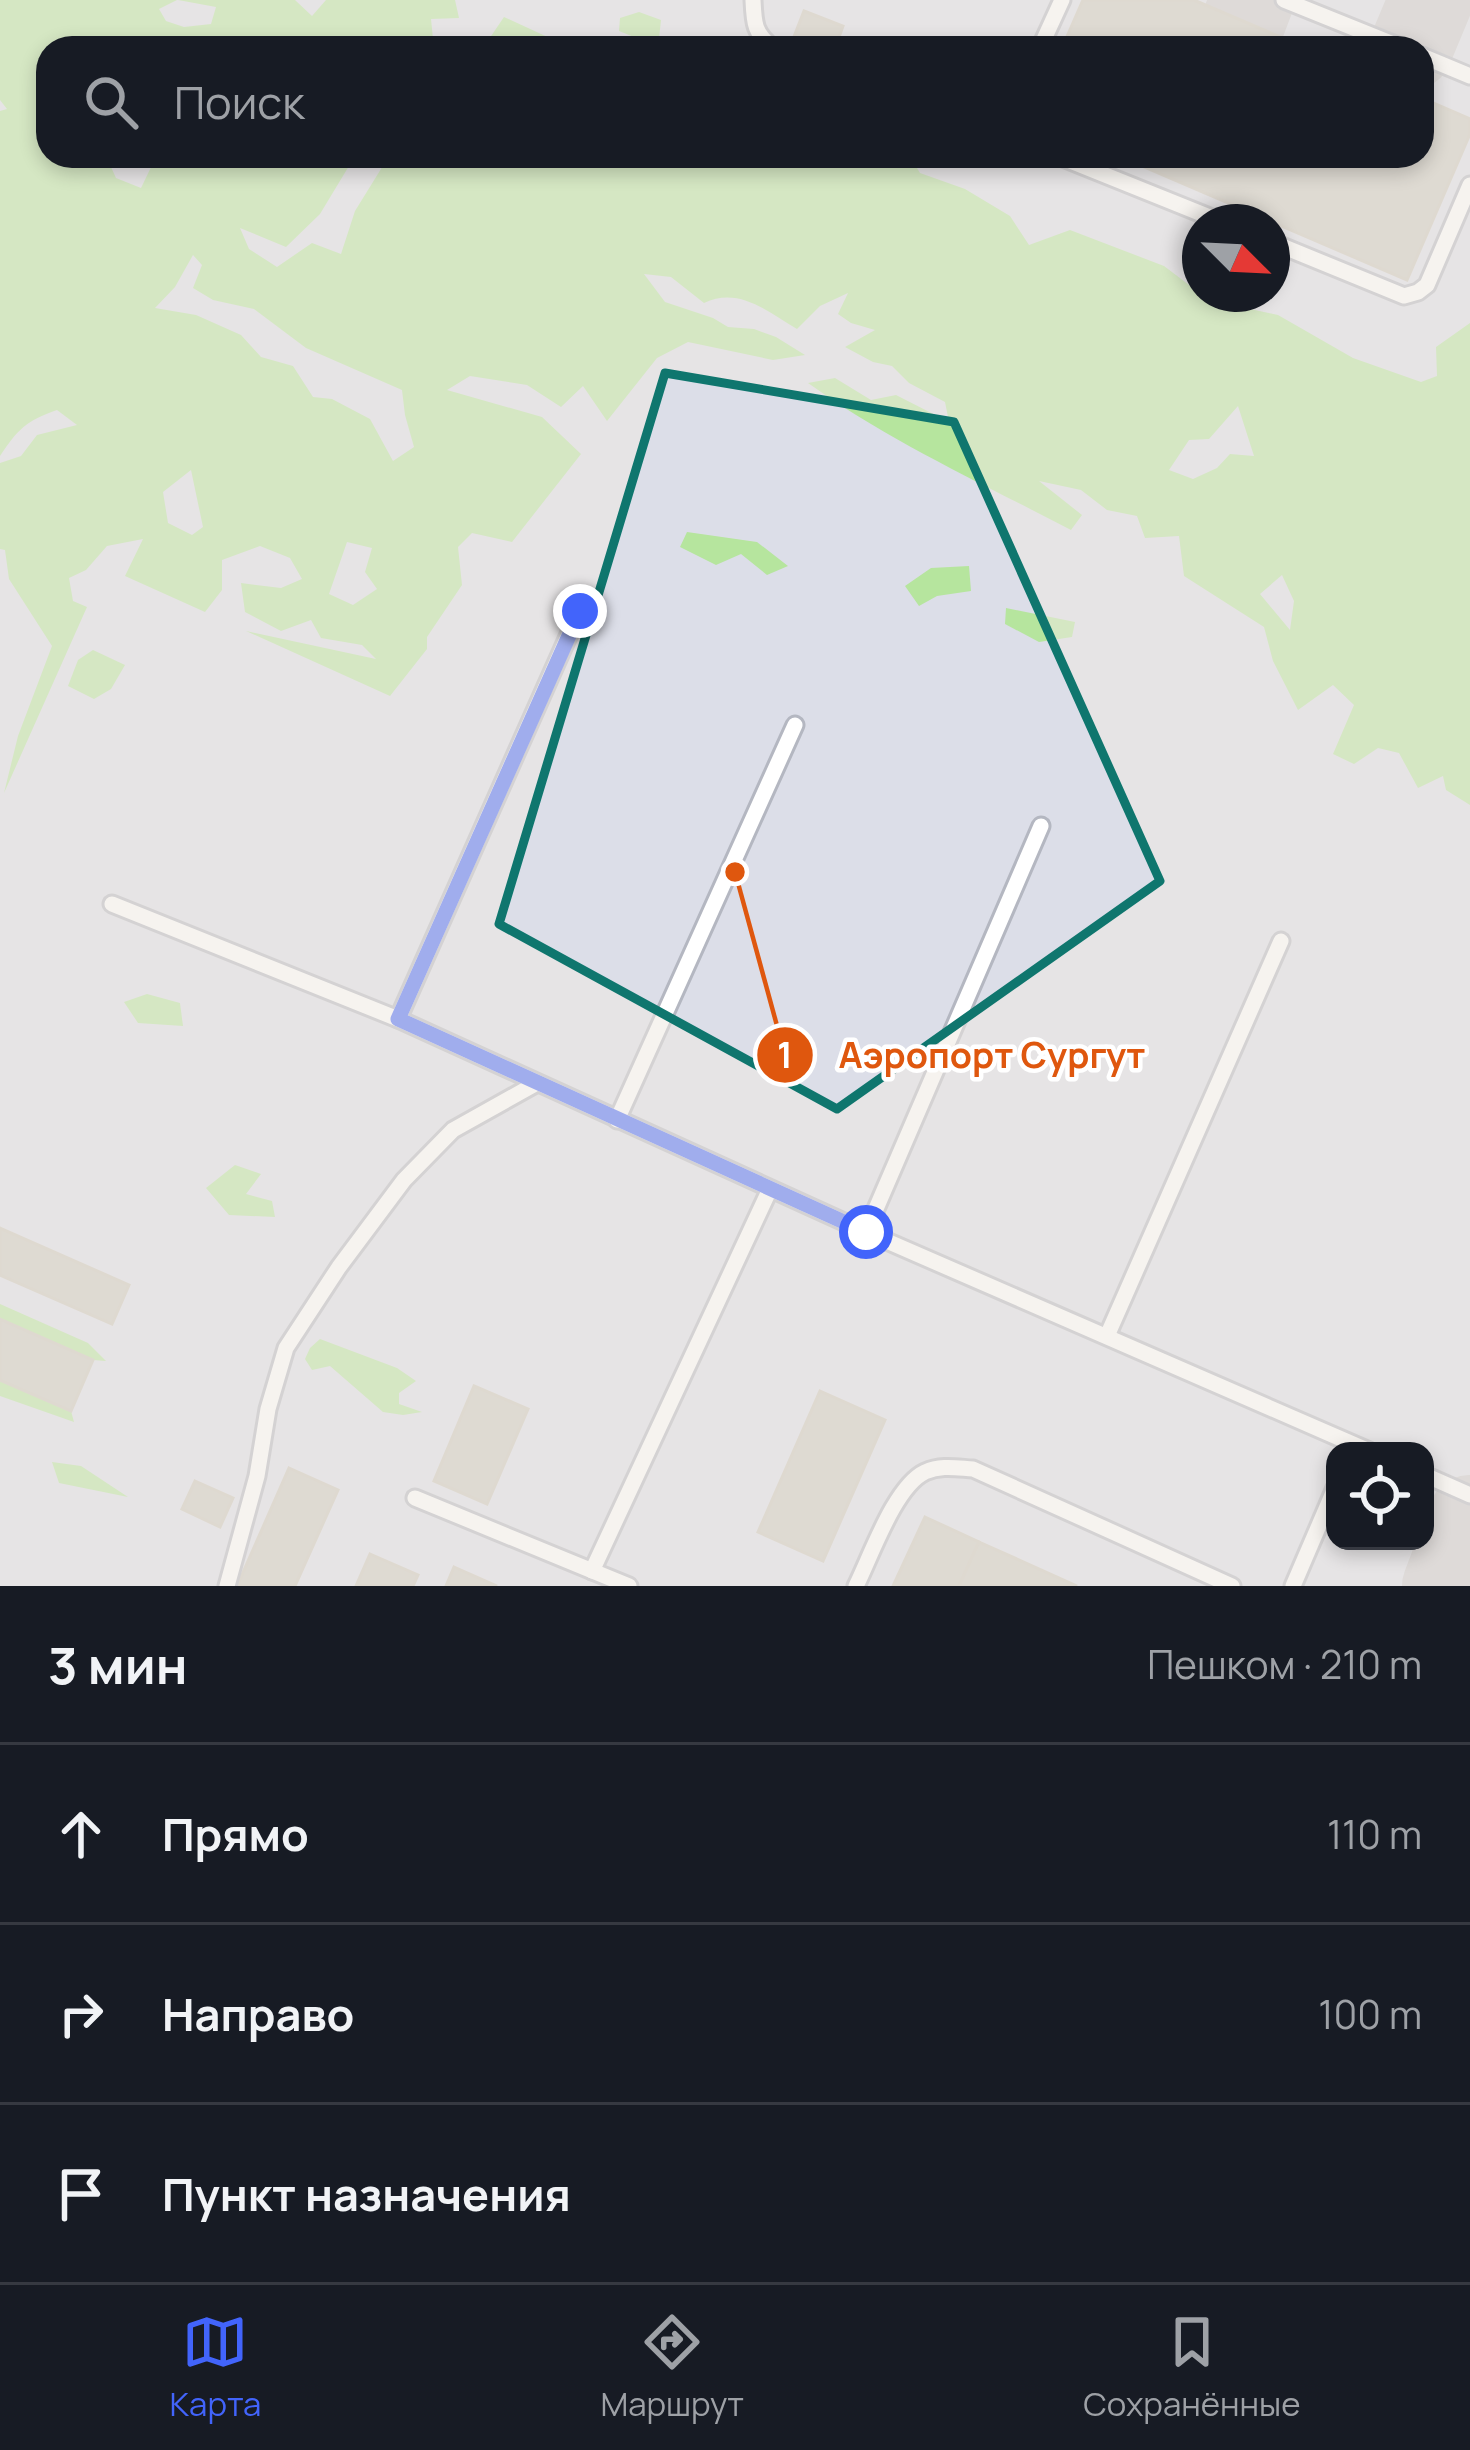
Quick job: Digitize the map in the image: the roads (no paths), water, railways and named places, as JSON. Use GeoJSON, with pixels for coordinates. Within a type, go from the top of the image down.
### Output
{"type":"FeatureCollection","features":[{"type":"Feature","properties":{"kind":"lane"},"geometry":{"type":"LineString","coordinates":[[753,0],[758,36]]}},
{"type":"Feature","properties":{"kind":"lane"},"geometry":{"type":"LineString","coordinates":[[1045,36],[1061,0]]}},
{"type":"Feature","properties":{"kind":"lane"},"geometry":{"type":"LineString","coordinates":[[1284,0],[1373,36]]}},
{"type":"Feature","properties":{"kind":"lane"},"geometry":{"type":"LineString","coordinates":[[1434,61],[1470,76]]}},
{"type":"Feature","properties":{"kind":"lane"},"geometry":{"type":"LineString","coordinates":[[1088,168],[1182,206]]}},
{"type":"Feature","properties":{"kind":"lane"},"geometry":{"type":"LineString","coordinates":[[1290,249],[1405,296],[1418,292],[1438,264],[1470,185]]}},
{"type":"Feature","properties":{"kind":"lane"},"geometry":{"type":"LineString","coordinates":[[398,1019],[580,611]]}},
{"type":"Feature","properties":{"kind":"lane"},"geometry":{"type":"LineString","coordinates":[[617,1120],[796,725]]}},
{"type":"Feature","properties":{"kind":"lane"},"geometry":{"type":"LineString","coordinates":[[866,1232],[1041,826]]}},
{"type":"Feature","properties":{"kind":"lane"},"geometry":{"type":"LineString","coordinates":[[112,904],[398,1019],[1342,1442]]}},
{"type":"Feature","properties":{"kind":"lane"},"geometry":{"type":"LineString","coordinates":[[1107,1336],[1281,941]]}},
{"type":"Feature","properties":{"kind":"lane"},"geometry":{"type":"LineString","coordinates":[[227,1586],[286,1348],[404,1180],[453,1130],[537,1083]]}},
{"type":"Feature","properties":{"kind":"lane"},"geometry":{"type":"LineString","coordinates":[[592,1570],[770,1189]]}},
{"type":"Feature","properties":{"kind":"lane"},"geometry":{"type":"LineString","coordinates":[[856,1586],[902,1492],[920,1474],[943,1467],[973,1469],[1232,1586]]}},
{"type":"Feature","properties":{"kind":"lane"},"geometry":{"type":"LineString","coordinates":[[1434,1479],[1470,1495]]}},
{"type":"Feature","properties":{"kind":"lane"},"geometry":{"type":"LineString","coordinates":[[415,1498],[629,1586]]}},
{"type":"Feature","properties":{"kind":"lane"},"geometry":{"type":"LineString","coordinates":[[1293,1586],[1326,1509]]}},
{"type":"Feature","properties":{"kind":"place","name":"Аэропорт Сургут"},"geometry":{"type":"Point","coordinates":[735,872]}}]}
